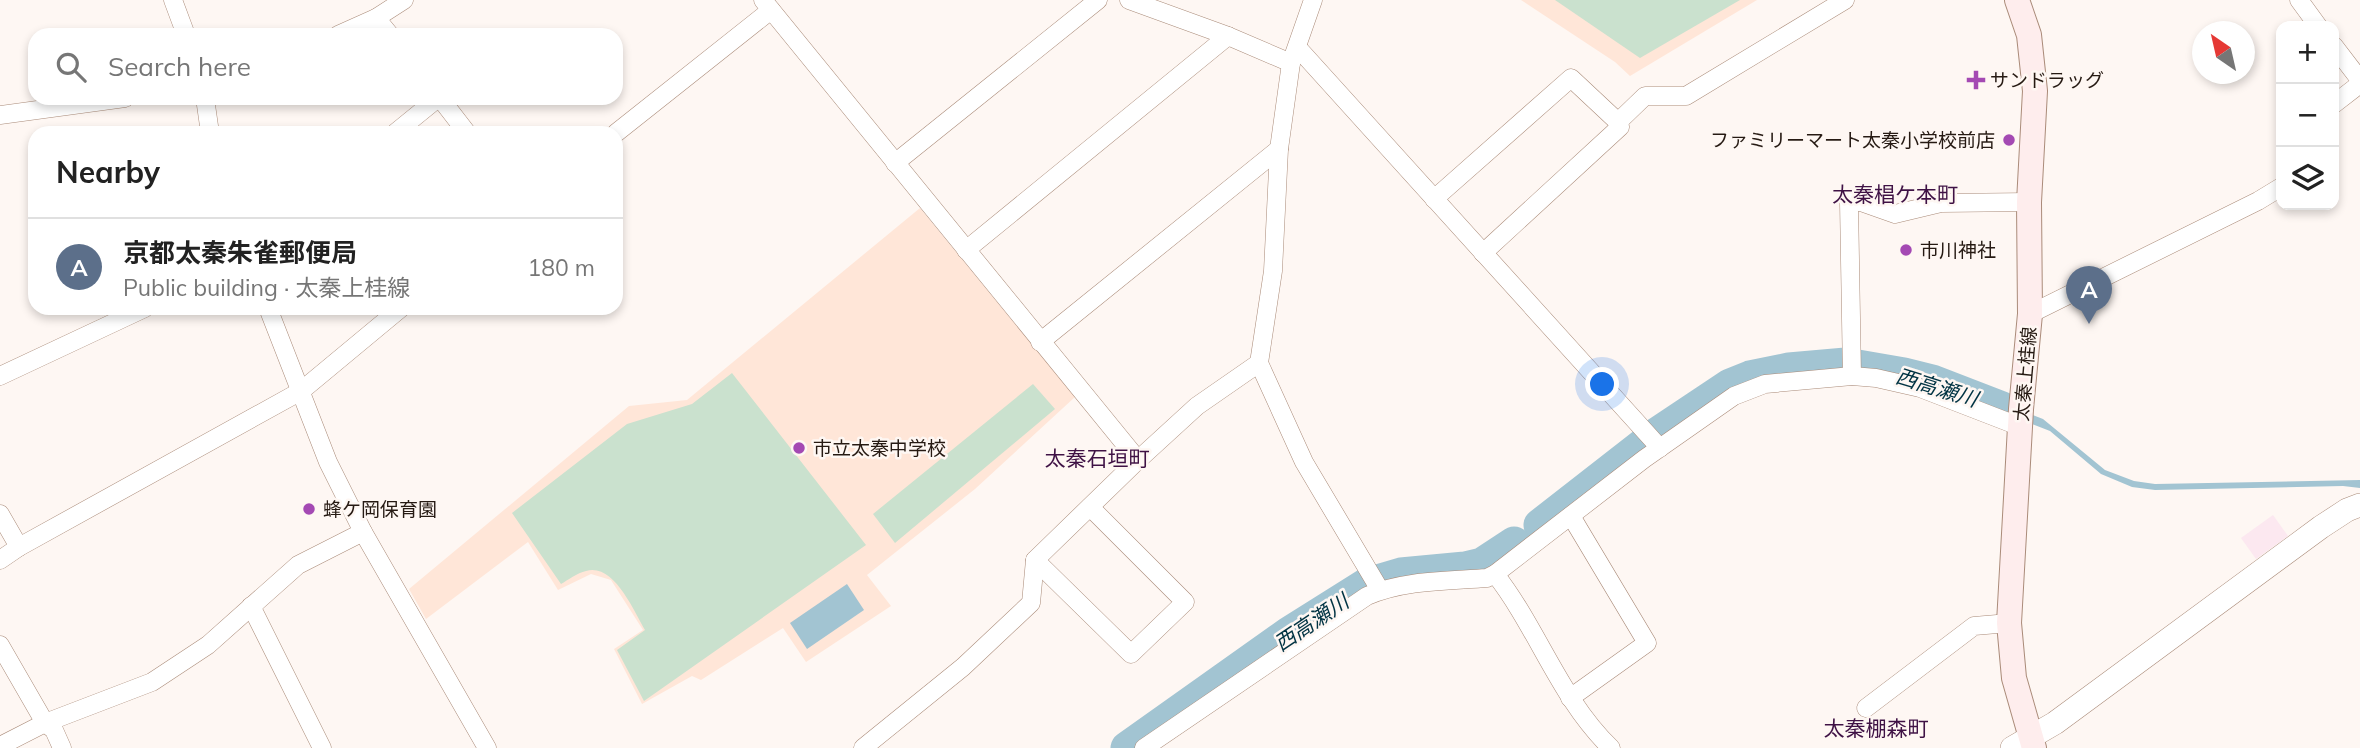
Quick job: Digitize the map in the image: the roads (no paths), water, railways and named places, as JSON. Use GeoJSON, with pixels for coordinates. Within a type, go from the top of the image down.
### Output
{"type":"FeatureCollection","features":[{"type":"Feature","properties":{"kind":"main road","name":"太秦上桂線"},"geometry":{"type":"LineString","coordinates":[[2017,0],[2029,35],[2035,91],[2029,202],[2030,314],[2021,419],[2010,623],[2014,678],[2025,744]]}},
{"type":"Feature","properties":{"kind":"street"},"geometry":{"type":"LineString","coordinates":[[173,0],[183,28]]}},
{"type":"Feature","properties":{"kind":"street"},"geometry":{"type":"LineString","coordinates":[[354,28],[376,18],[404,0]]}},
{"type":"Feature","properties":{"kind":"street"},"geometry":{"type":"LineString","coordinates":[[895,163],[1098,0]]}},
{"type":"Feature","properties":{"kind":"street"},"geometry":{"type":"LineString","coordinates":[[1129,0],[1227,36],[1294,55],[1434,199],[1660,448]]}},
{"type":"Feature","properties":{"kind":"street"},"geometry":{"type":"LineString","coordinates":[[1313,0],[1294,55],[1279,149],[1273,271],[1259,363],[1304,461],[1377,583]]}},
{"type":"Feature","properties":{"kind":"street"},"geometry":{"type":"LineString","coordinates":[[1618,122],[1645,96],[1686,96],[1845,0]]}},
{"type":"Feature","properties":{"kind":"street"},"geometry":{"type":"LineString","coordinates":[[2299,0],[2314,21]]}},
{"type":"Feature","properties":{"kind":"street"},"geometry":{"type":"LineString","coordinates":[[623,127],[767,5],[1138,460]]}},
{"type":"Feature","properties":{"kind":"street"},"geometry":{"type":"LineString","coordinates":[[376,18],[384,28]]}},
{"type":"Feature","properties":{"kind":"street"},"geometry":{"type":"LineString","coordinates":[[966,250],[1227,36]]}},
{"type":"Feature","properties":{"kind":"street"},"geometry":{"type":"LineString","coordinates":[[2339,53],[2360,82],[2339,100]]}},
{"type":"Feature","properties":{"kind":"street"},"geometry":{"type":"LineString","coordinates":[[1434,199],[1571,78],[1618,122],[1620,127],[1483,253]]}},
{"type":"Feature","properties":{"kind":"street"},"geometry":{"type":"LineString","coordinates":[[0,115],[74,105]]}},
{"type":"Feature","properties":{"kind":"street"},"geometry":{"type":"LineString","coordinates":[[206,105],[209,126]]}},
{"type":"Feature","properties":{"kind":"street"},"geometry":{"type":"LineString","coordinates":[[404,126],[430,105]]}},
{"type":"Feature","properties":{"kind":"street"},"geometry":{"type":"LineString","coordinates":[[445,105],[461,126]]}},
{"type":"Feature","properties":{"kind":"street"},"geometry":{"type":"LineString","coordinates":[[1040,341],[1279,149]]}},
{"type":"Feature","properties":{"kind":"street"},"geometry":{"type":"LineString","coordinates":[[2030,314],[2276,190]]}},
{"type":"Feature","properties":{"kind":"street"},"geometry":{"type":"LineString","coordinates":[[1852,376],[1849,202],[1861,202],[1895,214],[1941,203],[2029,202]]}},
{"type":"Feature","properties":{"kind":"street"},"geometry":{"type":"LineString","coordinates":[[0,376],[130,315]]}},
{"type":"Feature","properties":{"kind":"street"},"geometry":{"type":"LineString","coordinates":[[271,315],[328,462],[363,532],[487,748]]}},
{"type":"Feature","properties":{"kind":"street"},"geometry":{"type":"LineString","coordinates":[[0,559],[301,391],[393,315]]}},
{"type":"Feature","properties":{"kind":"street"},"geometry":{"type":"LineString","coordinates":[[863,748],[963,667],[1031,603],[1035,560],[1197,406],[1259,363]]}},
{"type":"Feature","properties":{"kind":"street"},"geometry":{"type":"LineString","coordinates":[[1377,583],[1487,578],[1734,396],[1765,384],[1852,376],[1876,378],[1920,388],[2021,419]]}},
{"type":"Feature","properties":{"kind":"street"},"geometry":{"type":"LineString","coordinates":[[2025,744],[2321,527],[2360,505]]}},
{"type":"Feature","properties":{"kind":"street"},"geometry":{"type":"LineString","coordinates":[[1035,560],[1131,654],[1140,646],[1185,602],[1090,507]]}},
{"type":"Feature","properties":{"kind":"street"},"geometry":{"type":"LineString","coordinates":[[0,514],[19,547]]}},
{"type":"Feature","properties":{"kind":"street"},"geometry":{"type":"LineString","coordinates":[[1570,698],[1647,643],[1572,516]]}},
{"type":"Feature","properties":{"kind":"street"},"geometry":{"type":"LineString","coordinates":[[0,746],[45,723],[152,682],[208,645],[298,565],[363,532]]}},
{"type":"Feature","properties":{"kind":"street"},"geometry":{"type":"LineString","coordinates":[[1494,574],[1515,601],[1590,728],[1611,748]]}},
{"type":"Feature","properties":{"kind":"street"},"geometry":{"type":"LineString","coordinates":[[1144,748],[1367,596],[1377,583]]}},
{"type":"Feature","properties":{"kind":"street"},"geometry":{"type":"LineString","coordinates":[[251,606],[322,748]]}},
{"type":"Feature","properties":{"kind":"street"},"geometry":{"type":"LineString","coordinates":[[1866,708],[1974,626],[2010,623]]}},
{"type":"Feature","properties":{"kind":"street"},"geometry":{"type":"LineString","coordinates":[[0,645],[45,723],[54,730],[62,748]]}},
{"type":"Feature","properties":{"kind":"water"},"geometry":{"type":"Polygon","coordinates":[[[1961,387],[2043,419],[2105,470],[2134,481],[2155,484],[2360,480],[2360,488],[2343,486],[2155,490],[2132,487],[2101,474],[2050,431],[1958,395],[1961,387]]]}},
{"type":"Feature","properties":{"kind":"water"},"geometry":{"type":"Polygon","coordinates":[[[847,584],[864,610],[807,649],[790,623],[847,584]]]}},
{"type":"Feature","properties":{"kind":"waterway","name":"西高瀬川"},"geometry":{"type":"LineString","coordinates":[[1540,525],[1658,433],[1730,385],[1750,377],[1789,369],[1846,364],[1932,381],[2002,408]]}},
{"type":"Feature","properties":{"kind":"waterway","name":"西高瀬川"},"geometry":{"type":"LineString","coordinates":[[1127,748],[1289,633],[1367,584],[1401,574],[1482,564],[1514,543]]}},
{"type":"Feature","properties":{"kind":"place","name":"サンドラッグ"},"geometry":{"type":"Point","coordinates":[1976,80]}},
{"type":"Feature","properties":{"kind":"place","name":"ファミリーマート太秦小学校前店"},"geometry":{"type":"Point","coordinates":[2009,140]}},
{"type":"Feature","properties":{"kind":"place","name":"市川神社"},"geometry":{"type":"Point","coordinates":[1906,250]}},
{"type":"Feature","properties":{"kind":"place","name":"京都太秦朱雀郵便局"},"geometry":{"type":"Point","coordinates":[2089,324]}},
{"type":"Feature","properties":{"kind":"place","name":"市立太秦中学校"},"geometry":{"type":"Point","coordinates":[799,448]}},
{"type":"Feature","properties":{"kind":"place","name":"蜂ケ岡保育園"},"geometry":{"type":"Point","coordinates":[309,509]}},
{"type":"Feature","properties":{"kind":"district","name":"太秦椙ケ本町"},"geometry":{"type":"Point","coordinates":[1895,194]}},
{"type":"Feature","properties":{"kind":"district","name":"太秦石垣町"},"geometry":{"type":"Point","coordinates":[1097,458]}},
{"type":"Feature","properties":{"kind":"district","name":"太秦棚森町"},"geometry":{"type":"Point","coordinates":[1876,728]}}]}
